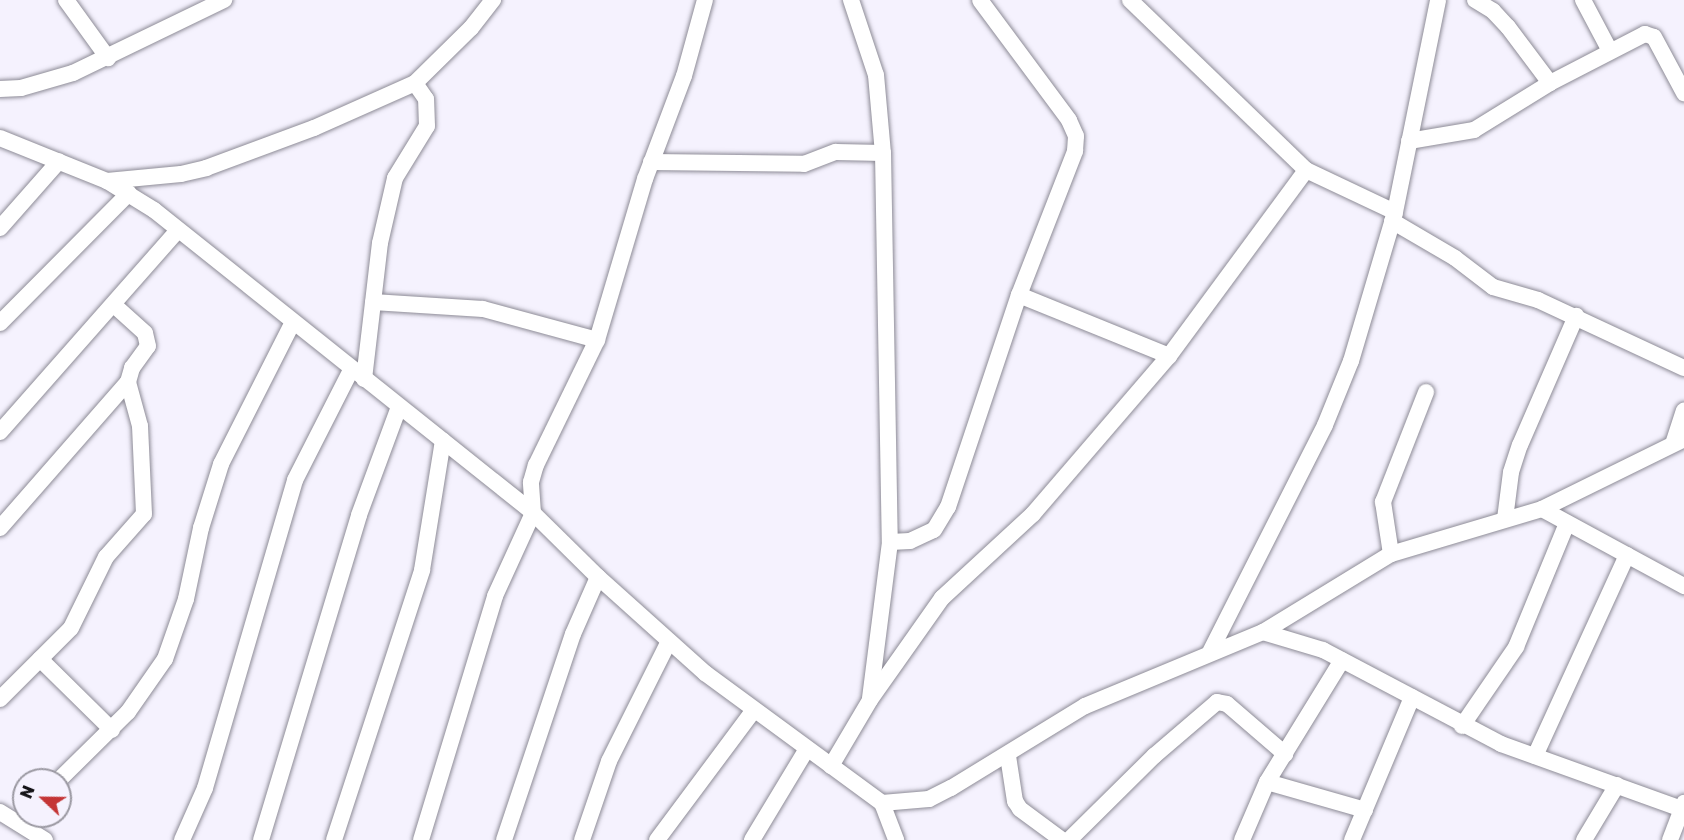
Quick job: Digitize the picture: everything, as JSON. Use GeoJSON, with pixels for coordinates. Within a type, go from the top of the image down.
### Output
{"type":"FeatureCollection","features":[{"type":"Feature","properties":{"kind":"street"},"geometry":{"type":"LineString","coordinates":[[66,0],[108,58]]}},
{"type":"Feature","properties":{"kind":"street"},"geometry":{"type":"LineString","coordinates":[[0,89],[21,88],[73,73],[224,0]]}},
{"type":"Feature","properties":{"kind":"street"},"geometry":{"type":"LineString","coordinates":[[107,182],[181,174],[206,168],[314,128],[416,83],[471,28],[493,0]]}},
{"type":"Feature","properties":{"kind":"street"},"geometry":{"type":"LineString","coordinates":[[421,840],[495,596],[533,513],[531,482],[541,452],[597,340],[651,162],[684,76],[705,0]]}},
{"type":"Feature","properties":{"kind":"street"},"geometry":{"type":"LineString","coordinates":[[850,0],[876,75],[883,153],[890,542],[870,700]]}},
{"type":"Feature","properties":{"kind":"street"},"geometry":{"type":"LineString","coordinates":[[890,542],[910,541],[934,530],[948,507],[1019,295],[1068,173],[1076,136],[1069,120],[980,0]]}},
{"type":"Feature","properties":{"kind":"street"},"geometry":{"type":"LineString","coordinates":[[1130,0],[1306,171],[1393,216],[1493,287],[1538,300],[1576,316],[1684,368]]}},
{"type":"Feature","properties":{"kind":"street"},"geometry":{"type":"LineString","coordinates":[[1210,652],[1325,425],[1351,361],[1393,216],[1438,0]]}},
{"type":"Feature","properties":{"kind":"street"},"geometry":{"type":"LineString","coordinates":[[1475,0],[1493,11],[1508,27],[1550,83]]}},
{"type":"Feature","properties":{"kind":"street"},"geometry":{"type":"LineString","coordinates":[[1583,0],[1610,51]]}},
{"type":"Feature","properties":{"kind":"street"},"geometry":{"type":"LineString","coordinates":[[1409,141],[1474,130],[1550,83],[1610,51],[1650,34],[1684,93]]}},
{"type":"Feature","properties":{"kind":"street"},"geometry":{"type":"LineString","coordinates":[[182,840],[205,788],[296,480],[357,375],[373,302],[380,243],[395,178],[427,126],[426,99],[416,83]]}},
{"type":"Feature","properties":{"kind":"street"},"geometry":{"type":"LineString","coordinates":[[0,138],[129,193],[533,513],[598,577],[669,641],[754,710],[882,803],[929,799],[1008,756],[1085,706],[1210,652],[1263,632],[1391,554],[1542,509],[1679,440],[1684,411]]}},
{"type":"Feature","properties":{"kind":"street"},"geometry":{"type":"LineString","coordinates":[[651,162],[804,164],[836,152],[883,153]]}},
{"type":"Feature","properties":{"kind":"street"},"geometry":{"type":"LineString","coordinates":[[0,228],[58,162]]}},
{"type":"Feature","properties":{"kind":"street"},"geometry":{"type":"LineString","coordinates":[[831,766],[870,700],[942,598],[1026,521],[1169,356],[1306,171]]}},
{"type":"Feature","properties":{"kind":"street"},"geometry":{"type":"LineString","coordinates":[[0,323],[129,193]]}},
{"type":"Feature","properties":{"kind":"street"},"geometry":{"type":"LineString","coordinates":[[0,432],[178,230]]}},
{"type":"Feature","properties":{"kind":"street"},"geometry":{"type":"LineString","coordinates":[[1019,295],[1169,356]]}},
{"type":"Feature","properties":{"kind":"street"},"geometry":{"type":"LineString","coordinates":[[373,302],[483,309],[597,340]]}},
{"type":"Feature","properties":{"kind":"street"},"geometry":{"type":"LineString","coordinates":[[0,528],[128,382],[148,339],[114,305]]}},
{"type":"Feature","properties":{"kind":"street"},"geometry":{"type":"LineString","coordinates":[[1505,519],[1511,472],[1520,445],[1576,316]]}},
{"type":"Feature","properties":{"kind":"street"},"geometry":{"type":"LineString","coordinates":[[72,768],[112,730],[165,659],[186,599],[201,528],[225,453],[292,324]]}},
{"type":"Feature","properties":{"kind":"street"},"geometry":{"type":"LineString","coordinates":[[0,699],[71,627],[106,556],[144,514],[140,426],[128,382]]}},
{"type":"Feature","properties":{"kind":"street"},"geometry":{"type":"LineString","coordinates":[[1391,554],[1383,502],[1426,392]]}},
{"type":"Feature","properties":{"kind":"street"},"geometry":{"type":"LineString","coordinates":[[261,840],[359,515],[399,407]]}},
{"type":"Feature","properties":{"kind":"street"},"geometry":{"type":"LineString","coordinates":[[334,840],[422,570],[443,441]]}},
{"type":"Feature","properties":{"kind":"street"},"geometry":{"type":"LineString","coordinates":[[1542,509],[1684,586]]}},
{"type":"Feature","properties":{"kind":"street"},"geometry":{"type":"LineString","coordinates":[[1462,726],[1516,647],[1531,618],[1567,523]]}},
{"type":"Feature","properties":{"kind":"street"},"geometry":{"type":"LineString","coordinates":[[1535,756],[1627,555]]}},
{"type":"Feature","properties":{"kind":"street"},"geometry":{"type":"LineString","coordinates":[[504,840],[573,634],[598,577]]}},
{"type":"Feature","properties":{"kind":"street"},"geometry":{"type":"LineString","coordinates":[[1263,632],[1305,642],[1412,697],[1462,726],[1535,756],[1683,808],[1670,840]]}},
{"type":"Feature","properties":{"kind":"street"},"geometry":{"type":"LineString","coordinates":[[582,840],[609,761],[669,641]]}},
{"type":"Feature","properties":{"kind":"street"},"geometry":{"type":"LineString","coordinates":[[40,659],[112,730]]}},
{"type":"Feature","properties":{"kind":"street"},"geometry":{"type":"LineString","coordinates":[[1242,840],[1267,782],[1342,660]]}},
{"type":"Feature","properties":{"kind":"street"},"geometry":{"type":"LineString","coordinates":[[1352,840],[1412,697]]}},
{"type":"Feature","properties":{"kind":"street"},"geometry":{"type":"LineString","coordinates":[[1069,840],[1154,756],[1217,702],[1227,704],[1285,754]]}},
{"type":"Feature","properties":{"kind":"street"},"geometry":{"type":"LineString","coordinates":[[657,840],[754,710]]}},
{"type":"Feature","properties":{"kind":"street"},"geometry":{"type":"LineString","coordinates":[[752,840],[807,749]]}},
{"type":"Feature","properties":{"kind":"street"},"geometry":{"type":"LineString","coordinates":[[1008,756],[1015,801],[1020,809],[1062,840]]}},
{"type":"Feature","properties":{"kind":"street"},"geometry":{"type":"LineString","coordinates":[[1267,782],[1365,810]]}},
{"type":"Feature","properties":{"kind":"street"},"geometry":{"type":"LineString","coordinates":[[1584,840],[1617,785]]}},
{"type":"Feature","properties":{"kind":"street"},"geometry":{"type":"LineString","coordinates":[[882,803],[889,836]]}},
{"type":"Feature","properties":{"kind":"street"},"geometry":{"type":"LineString","coordinates":[[30,828],[45,840]]}}]}
